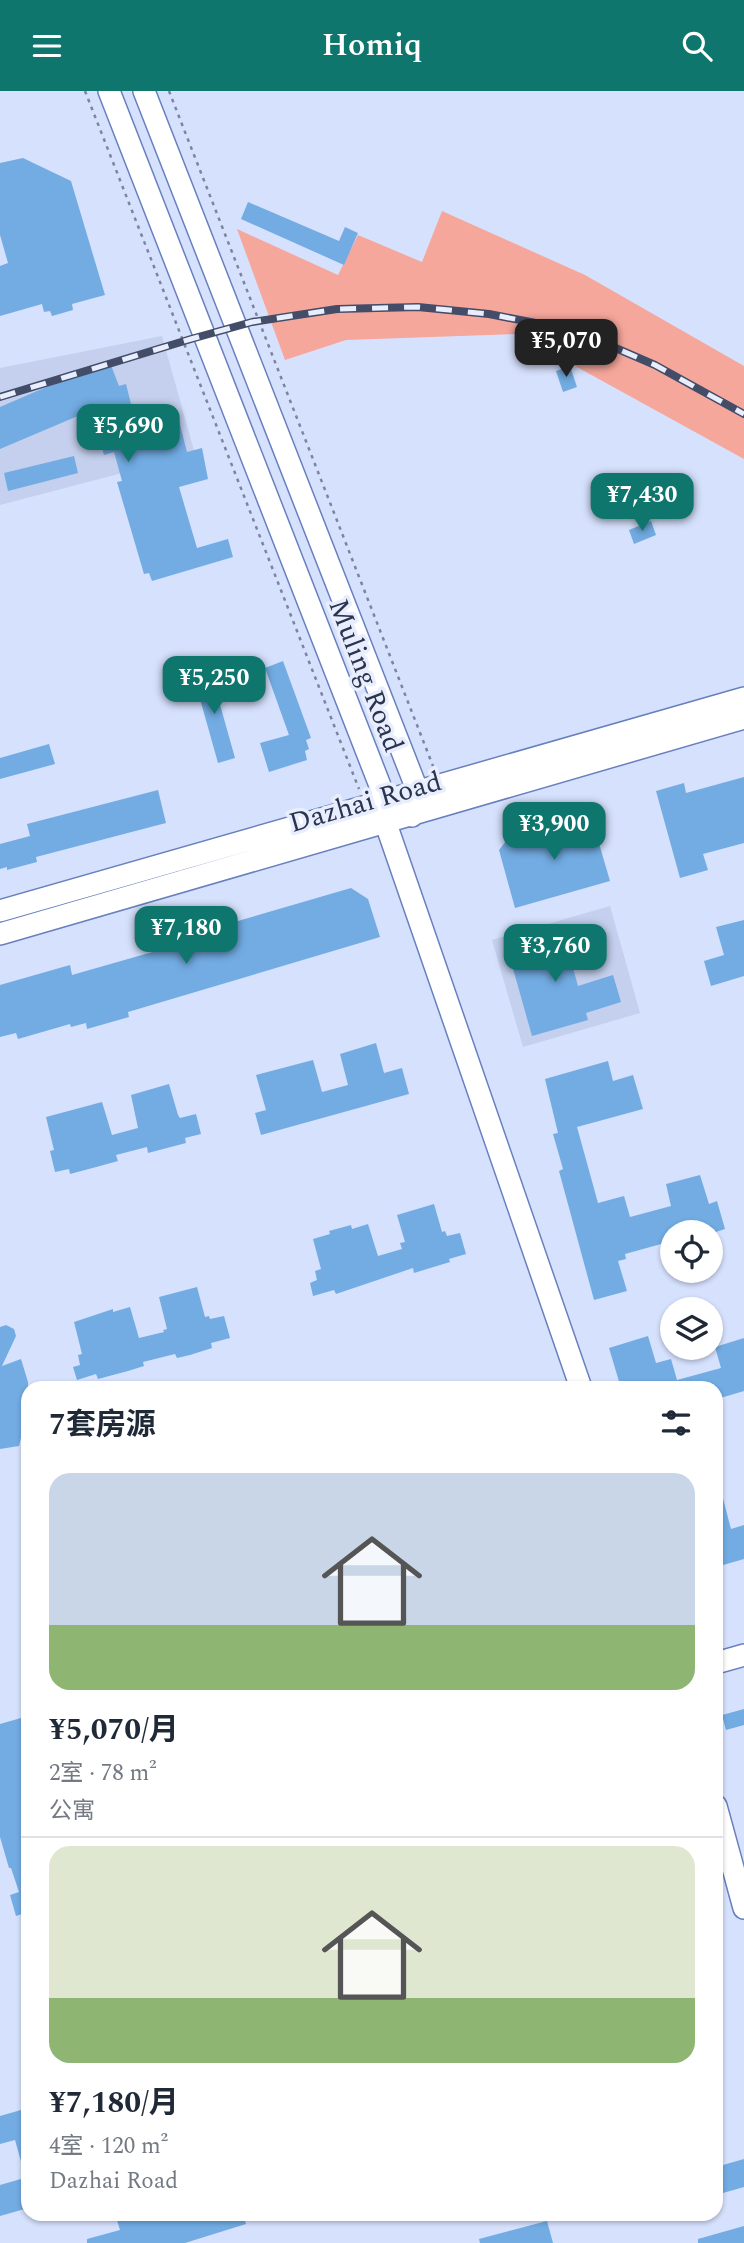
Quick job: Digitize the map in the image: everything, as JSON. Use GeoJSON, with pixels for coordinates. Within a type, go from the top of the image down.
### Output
{"type":"FeatureCollection","features":[{"type":"Feature","properties":{"kind":"street","name":"Muling Road"},"geometry":{"type":"LineString","coordinates":[[109,91],[376,804]]}},
{"type":"Feature","properties":{"kind":"street","name":"Muling Road"},"geometry":{"type":"LineString","coordinates":[[144,91],[418,792]]}},
{"type":"Feature","properties":{"kind":"street","name":"Dazhai Road"},"geometry":{"type":"LineString","coordinates":[[0,911],[744,698]]}},
{"type":"Feature","properties":{"kind":"street","name":"Dazhai Road"},"geometry":{"type":"LineString","coordinates":[[0,934],[744,719]]}},
{"type":"Feature","properties":{"kind":"street"},"geometry":{"type":"LineString","coordinates":[[376,804],[412,816],[418,792]]}},
{"type":"Feature","properties":{"kind":"street"},"geometry":{"type":"LineString","coordinates":[[386,824],[579,1381]]}},
{"type":"Feature","properties":{"kind":"street"},"geometry":{"type":"LineString","coordinates":[[723,1661],[744,1655]]}},
{"type":"Feature","properties":{"kind":"street"},"geometry":{"type":"LineString","coordinates":[[723,1832],[744,1908]]}},
{"type":"Feature","properties":{"kind":"path"},"geometry":{"type":"LineString","coordinates":[[85,91],[376,804]]}},
{"type":"Feature","properties":{"kind":"path"},"geometry":{"type":"LineString","coordinates":[[169,91],[440,785]]}},
{"type":"Feature","properties":{"kind":"shaded area"},"geometry":{"type":"Polygon","coordinates":[[[442,211],[585,275],[744,366],[744,459],[517,334],[346,340],[285,360],[237,229],[338,275],[358,235],[422,262],[442,211]]]}},
{"type":"Feature","properties":{"kind":"shaded area"},"geometry":{"type":"Polygon","coordinates":[[[162,336],[195,454],[0,505],[0,368],[162,336]]]}},
{"type":"Feature","properties":{"kind":"shaded area"},"geometry":{"type":"Polygon","coordinates":[[[610,906],[640,1013],[523,1047],[492,940],[610,906]]]}},
{"type":"Feature","properties":{"kind":"building"},"geometry":{"type":"Polygon","coordinates":[[[23,158],[71,181],[105,295],[72,304],[73,310],[52,316],[50,311],[44,312],[42,304],[0,316],[0,266],[8,263],[0,235],[0,163],[23,158]]]}},
{"type":"Feature","properties":{"kind":"building"},"geometry":{"type":"Polygon","coordinates":[[[248,202],[339,241],[345,227],[358,233],[344,265],[241,219],[248,202]]]}},
{"type":"Feature","properties":{"kind":"building"},"geometry":{"type":"Polygon","coordinates":[[[109,360],[119,386],[126,384],[137,428],[178,417],[187,452],[202,448],[208,479],[179,487],[197,548],[228,539],[233,557],[152,581],[149,573],[144,574],[117,482],[122,481],[114,452],[104,455],[92,410],[0,449],[0,407],[109,360]]]}},
{"type":"Feature","properties":{"kind":"building"},"geometry":{"type":"Polygon","coordinates":[[[570,366],[577,387],[563,392],[556,371],[570,366]]]}},
{"type":"Feature","properties":{"kind":"building"},"geometry":{"type":"Polygon","coordinates":[[[74,456],[78,473],[8,491],[4,473],[74,456]]]}},
{"type":"Feature","properties":{"kind":"building"},"geometry":{"type":"Polygon","coordinates":[[[651,521],[656,535],[634,544],[629,530],[651,521]]]}},
{"type":"Feature","properties":{"kind":"building"},"geometry":{"type":"Polygon","coordinates":[[[283,661],[311,738],[306,740],[309,749],[305,751],[307,760],[269,772],[260,743],[289,735],[265,668],[283,661]]]}},
{"type":"Feature","properties":{"kind":"building"},"geometry":{"type":"Polygon","coordinates":[[[210,669],[235,758],[218,763],[193,674],[210,669]]]}},
{"type":"Feature","properties":{"kind":"building"},"geometry":{"type":"Polygon","coordinates":[[[49,744],[55,764],[0,779],[0,758],[49,744]]]}},
{"type":"Feature","properties":{"kind":"building"},"geometry":{"type":"Polygon","coordinates":[[[744,777],[744,843],[703,854],[708,870],[680,878],[656,791],[684,783],[686,793],[744,777]]]}},
{"type":"Feature","properties":{"kind":"building"},"geometry":{"type":"Polygon","coordinates":[[[158,790],[166,823],[36,857],[37,862],[7,870],[7,867],[0,869],[0,844],[30,836],[27,824],[158,790]]]}},
{"type":"Feature","properties":{"kind":"building"},"geometry":{"type":"Polygon","coordinates":[[[591,816],[610,881],[515,908],[499,850],[506,841],[591,816]]]}},
{"type":"Feature","properties":{"kind":"building"},"geometry":{"type":"Polygon","coordinates":[[[351,888],[368,899],[380,937],[128,1012],[129,1017],[87,1029],[86,1023],[71,1027],[70,1024],[18,1039],[16,1033],[0,1037],[0,985],[70,965],[72,975],[184,943],[183,937],[351,888]]]}},
{"type":"Feature","properties":{"kind":"building"},"geometry":{"type":"Polygon","coordinates":[[[744,920],[744,976],[711,986],[704,961],[724,955],[716,927],[744,920]]]}},
{"type":"Feature","properties":{"kind":"building"},"geometry":{"type":"Polygon","coordinates":[[[562,928],[578,986],[613,975],[621,1002],[586,1013],[588,1020],[532,1036],[506,944],[562,928]]]}},
{"type":"Feature","properties":{"kind":"building"},"geometry":{"type":"Polygon","coordinates":[[[376,1043],[384,1073],[402,1068],[409,1094],[261,1135],[255,1113],[266,1110],[256,1075],[313,1060],[322,1092],[348,1085],[340,1054],[376,1043]]]}},
{"type":"Feature","properties":{"kind":"building"},"geometry":{"type":"Polygon","coordinates":[[[608,1061],[613,1081],[633,1075],[643,1109],[577,1127],[598,1203],[624,1196],[630,1217],[671,1206],[666,1184],[700,1175],[709,1204],[717,1201],[722,1220],[660,1220],[660,1244],[625,1254],[626,1259],[618,1261],[627,1291],[594,1300],[559,1171],[563,1169],[553,1134],[558,1133],[545,1079],[608,1061]]]}},
{"type":"Feature","properties":{"kind":"building"},"geometry":{"type":"Polygon","coordinates":[[[169,1084],[178,1115],[180,1118],[196,1114],[201,1134],[185,1138],[186,1143],[148,1153],[147,1147],[116,1155],[118,1161],[70,1174],[69,1169],[55,1172],[50,1151],[54,1150],[46,1117],[102,1102],[112,1135],[138,1128],[131,1095],[169,1084]]]}},
{"type":"Feature","properties":{"kind":"building"},"geometry":{"type":"Polygon","coordinates":[[[434,1204],[442,1232],[445,1231],[447,1236],[460,1233],[466,1254],[414,1273],[413,1268],[336,1294],[334,1290],[313,1296],[310,1283],[317,1280],[315,1271],[321,1269],[313,1239],[351,1225],[352,1229],[368,1224],[378,1256],[402,1249],[400,1243],[405,1242],[397,1215],[434,1204]]]}},
{"type":"Feature","properties":{"kind":"building"},"geometry":{"type":"Polygon","coordinates":[[[197,1287],[205,1317],[209,1316],[210,1319],[224,1316],[230,1338],[211,1343],[212,1348],[190,1355],[177,1358],[175,1354],[143,1362],[144,1366],[98,1379],[96,1374],[77,1380],[73,1367],[80,1365],[78,1355],[82,1354],[74,1322],[113,1309],[113,1312],[130,1307],[139,1338],[164,1332],[163,1330],[167,1329],[159,1297],[197,1287]]]}},
{"type":"Feature","properties":{"kind":"building"},"geometry":{"type":"Polygon","coordinates":[[[6,1325],[14,1329],[16,1336],[2,1366],[21,1359],[28,1381],[21,1381],[19,1446],[0,1449],[0,1327],[6,1325]]]}},
{"type":"Feature","properties":{"kind":"building"},"geometry":{"type":"Polygon","coordinates":[[[648,1336],[656,1363],[671,1360],[677,1380],[721,1368],[719,1360],[723,1360],[723,1345],[744,1338],[744,1391],[723,1397],[723,1381],[619,1381],[609,1348],[648,1336]]]}},
{"type":"Feature","properties":{"kind":"building"},"geometry":{"type":"Polygon","coordinates":[[[723,1498],[731,1529],[744,1525],[744,1559],[723,1565],[723,1498]]]}},
{"type":"Feature","properties":{"kind":"building"},"geometry":{"type":"Polygon","coordinates":[[[744,1709],[744,1725],[726,1730],[723,1715],[744,1709]]]}},
{"type":"Feature","properties":{"kind":"building"},"geometry":{"type":"Polygon","coordinates":[[[21,1718],[21,1914],[16,1916],[10,1895],[19,1892],[0,1837],[0,1724],[21,1718]]]}},
{"type":"Feature","properties":{"kind":"building"},"geometry":{"type":"Polygon","coordinates":[[[21,2110],[21,2161],[15,2140],[0,2144],[0,2116],[21,2110]]]}},
{"type":"Feature","properties":{"kind":"building"},"geometry":{"type":"Polygon","coordinates":[[[744,2159],[744,2187],[723,2193],[723,2165],[744,2159]]]}},
{"type":"Feature","properties":{"kind":"building"},"geometry":{"type":"Polygon","coordinates":[[[21,2179],[21,2210],[0,2216],[0,2185],[21,2179]]]}},
{"type":"Feature","properties":{"kind":"building"},"geometry":{"type":"Polygon","coordinates":[[[117,2221],[245,2221],[246,2224],[185,2243],[87,2243],[87,2239],[120,2230],[117,2221]]]}},
{"type":"Feature","properties":{"kind":"building"},"geometry":{"type":"Polygon","coordinates":[[[547,2221],[553,2243],[480,2243],[479,2239],[547,2221]]]}},
{"type":"Feature","properties":{"kind":"building"},"geometry":{"type":"Polygon","coordinates":[[[744,2226],[744,2243],[698,2243],[698,2239],[744,2226]]]}},
{"type":"Feature","properties":{"kind":"railway"},"geometry":{"type":"LineString","coordinates":[[0,397],[252,322],[337,309],[418,307],[489,314],[561,328],[655,365],[744,414]]}}]}
